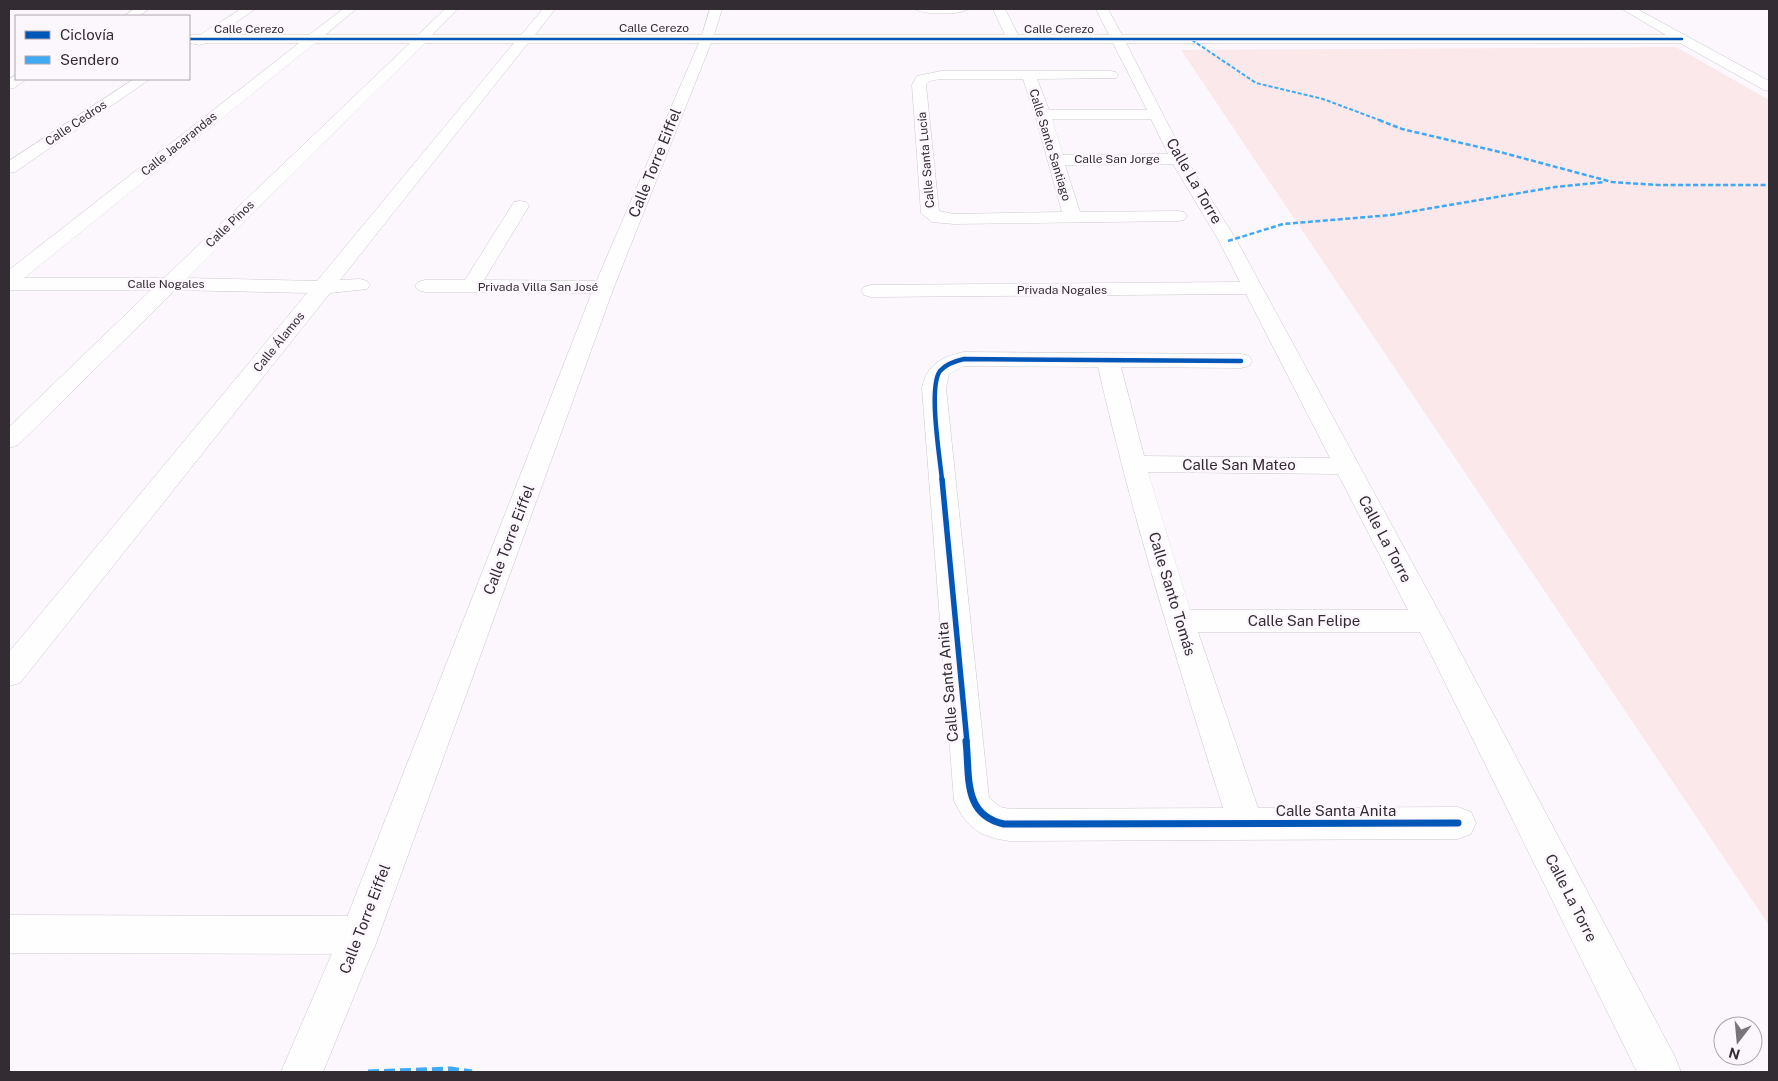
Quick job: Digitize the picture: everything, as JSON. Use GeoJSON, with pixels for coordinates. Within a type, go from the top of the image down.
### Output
{"type":"FeatureCollection","features":[{"type":"Feature","properties":{"kind":"street"},"geometry":{"type":"LineString","coordinates":[[132,15],[143,9]]}},
{"type":"Feature","properties":{"kind":"street"},"geometry":{"type":"LineString","coordinates":[[190,48],[249,9]]}},
{"type":"Feature","properties":{"kind":"street","name":"Calle Jacarandas"},"geometry":{"type":"LineString","coordinates":[[9,280],[350,9]]}},
{"type":"Feature","properties":{"kind":"street","name":"Calle Pinos"},"geometry":{"type":"LineString","coordinates":[[9,440],[452,9]]}},
{"type":"Feature","properties":{"kind":"street","name":"Calle Álamos"},"geometry":{"type":"LineString","coordinates":[[9,674],[549,9]]}},
{"type":"Feature","properties":{"kind":"street","name":"Calle Torre Eiffel"},"geometry":{"type":"LineString","coordinates":[[302,1072],[360,934],[604,287],[706,38],[716,9]]}},
{"type":"Feature","properties":{"kind":"street"},"geometry":{"type":"LineString","coordinates":[[921,9],[962,9]]}},
{"type":"Feature","properties":{"kind":"street"},"geometry":{"type":"LineString","coordinates":[[999,9],[1013,38]]}},
{"type":"Feature","properties":{"kind":"street","name":"Calle La Torre"},"geometry":{"type":"LineString","coordinates":[[1102,9],[1158,114],[1178,159],[1228,241],[1429,622],[1660,1072]]}},
{"type":"Feature","properties":{"kind":"street"},"geometry":{"type":"LineString","coordinates":[[1628,9],[1769,87]]}},
{"type":"Feature","properties":{"kind":"street","name":"Calle Cerezo"},"geometry":{"type":"LineString","coordinates":[[190,39],[1682,39]]}},
{"type":"Feature","properties":{"kind":"street","name":"Calle Santo Santiago"},"geometry":{"type":"LineString","coordinates":[[1028,74],[1043,114],[1072,216]]}},
{"type":"Feature","properties":{"kind":"street","name":"Calle Santa Lucía"},"geometry":{"type":"LineString","coordinates":[[1111,75],[941,75],[920,80],[930,213],[938,218],[954,220],[1072,216],[1178,216]]}},
{"type":"Feature","properties":{"kind":"street","name":"Calle Cedros"},"geometry":{"type":"LineString","coordinates":[[9,168],[141,80]]}},
{"type":"Feature","properties":{"kind":"street"},"geometry":{"type":"LineString","coordinates":[[1043,114],[1158,114]]}},
{"type":"Feature","properties":{"kind":"street","name":"Calle San Jorge"},"geometry":{"type":"LineString","coordinates":[[1055,160],[1178,159]]}},
{"type":"Feature","properties":{"kind":"street","name":"Privada Villa San José"},"geometry":{"type":"LineString","coordinates":[[471,286],[520,206]]}},
{"type":"Feature","properties":{"kind":"street","name":"Calle Nogales"},"geometry":{"type":"LineString","coordinates":[[9,284],[169,284],[324,287]]}},
{"type":"Feature","properties":{"kind":"street"},"geometry":{"type":"LineString","coordinates":[[324,287],[360,285]]}},
{"type":"Feature","properties":{"kind":"street","name":"Privada Villa San José"},"geometry":{"type":"LineString","coordinates":[[425,286],[604,287]]}},
{"type":"Feature","properties":{"kind":"street","name":"Privada Nogales"},"geometry":{"type":"LineString","coordinates":[[871,291],[1253,288]]}},
{"type":"Feature","properties":{"kind":"street","name":"Calle Santa Anita"},"geometry":{"type":"LineString","coordinates":[[1241,361],[1108,362],[964,359],[948,363],[939,371],[935,378],[934,388],[972,801],[976,808],[990,821],[1010,825],[1458,823]]}},
{"type":"Feature","properties":{"kind":"street","name":"Calle Santo Tomás"},"geometry":{"type":"LineString","coordinates":[[1108,362],[1133,464],[1179,622],[1246,824]]}},
{"type":"Feature","properties":{"kind":"street","name":"Calle San Mateo"},"geometry":{"type":"LineString","coordinates":[[1133,464],[1346,466]]}},
{"type":"Feature","properties":{"kind":"street","name":"Calle San Felipe"},"geometry":{"type":"LineString","coordinates":[[1179,622],[1429,622]]}},
{"type":"Feature","properties":{"kind":"street"},"geometry":{"type":"LineString","coordinates":[[9,934],[360,934]]}},
{"type":"Feature","properties":{"kind":"shaded area"},"geometry":{"type":"Polygon","coordinates":[[[1676,47],[1769,100],[1769,925],[1181,50],[1676,47]]]}},
{"type":"Feature","properties":{"kind":"marked path"},"geometry":{"type":"LineString","coordinates":[[1192,40],[1256,83],[1323,99],[1402,129],[1436,138],[1500,152],[1612,182],[1658,185],[1769,185]]}},
{"type":"Feature","properties":{"kind":"marked path"},"geometry":{"type":"LineString","coordinates":[[1228,241],[1283,224],[1391,215],[1555,187],[1605,182]]}},
{"type":"Feature","properties":{"kind":"marked path"},"geometry":{"type":"LineString","coordinates":[[368,1072],[451,1069],[472,1072]]}},
{"type":"Feature","properties":{"kind":"cycle path"},"geometry":{"type":"LineString","coordinates":[[190,39],[1682,39]]}},
{"type":"Feature","properties":{"kind":"cycle path"},"geometry":{"type":"LineString","coordinates":[[1241,361],[964,359],[952,362],[940,371],[934,388],[972,801],[983,816],[998,823],[1010,825],[1458,823]]}}]}
